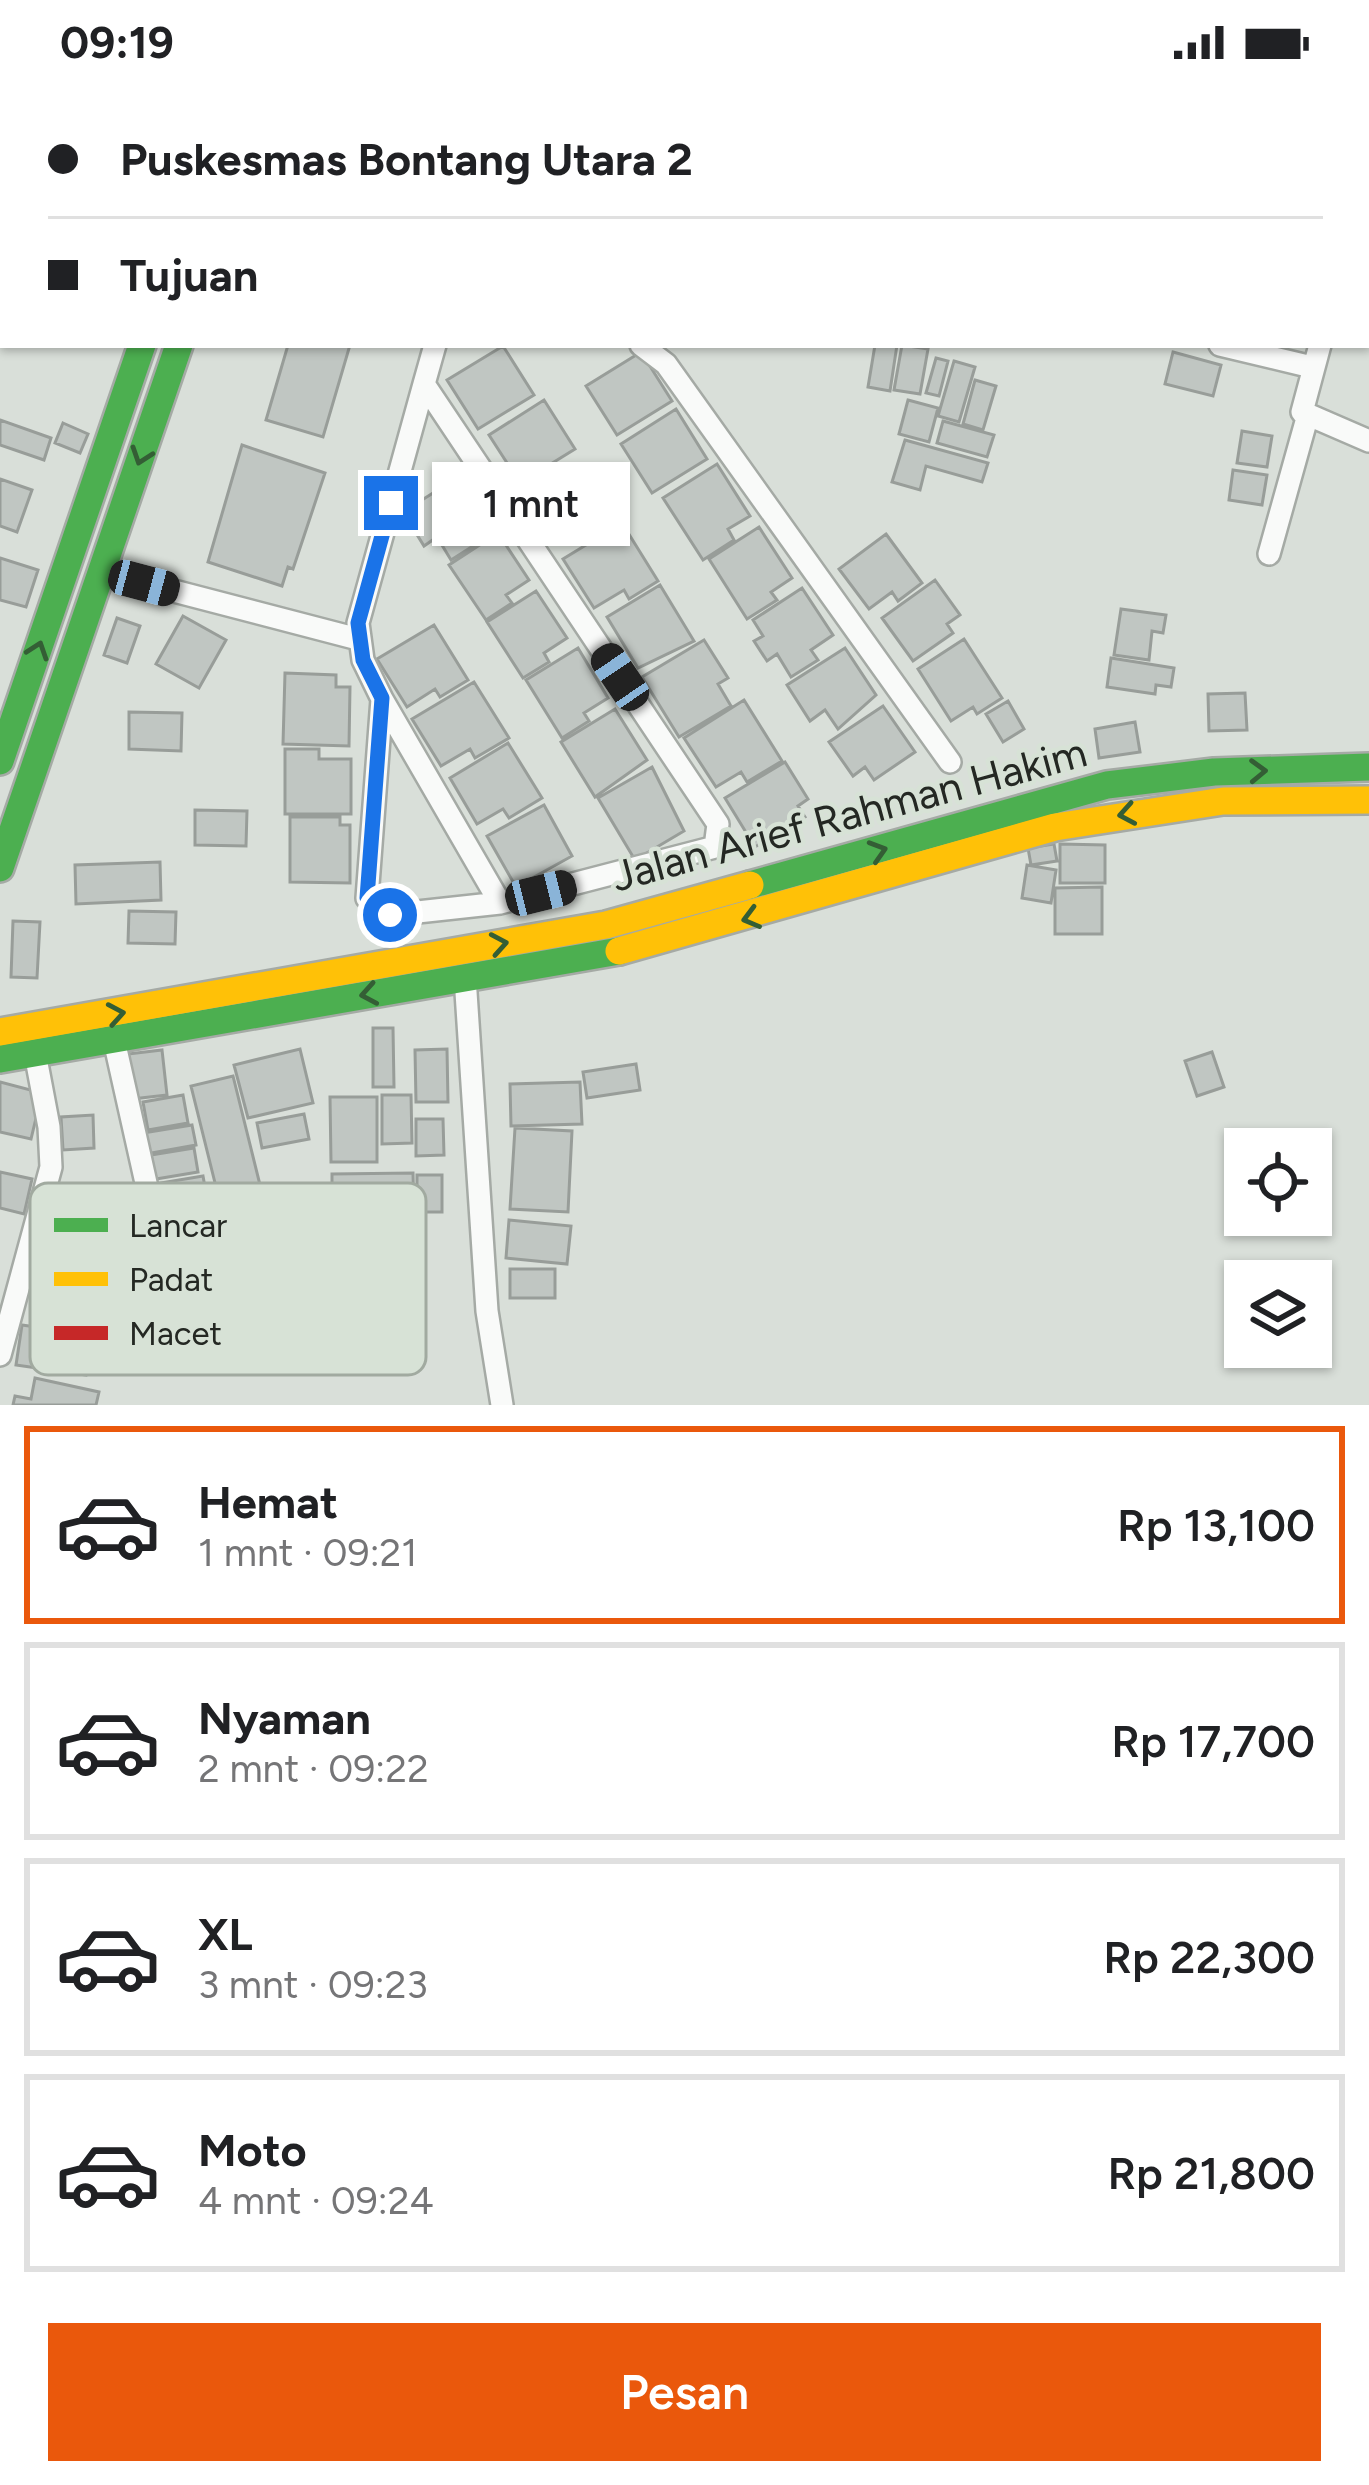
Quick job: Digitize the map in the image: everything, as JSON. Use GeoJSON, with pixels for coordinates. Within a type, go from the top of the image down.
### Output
{"type":"FeatureCollection","features":[{"type":"Feature","properties":{"kind":"street"},"geometry":{"type":"LineString","coordinates":[[0,761],[141,348]]}},
{"type":"Feature","properties":{"kind":"street"},"geometry":{"type":"LineString","coordinates":[[0,868],[178,348]]}},
{"type":"Feature","properties":{"kind":"street"},"geometry":{"type":"LineString","coordinates":[[434,348],[358,639],[382,698],[500,903]]}},
{"type":"Feature","properties":{"kind":"street"},"geometry":{"type":"LineString","coordinates":[[644,348],[666,364],[950,762]]}},
{"type":"Feature","properties":{"kind":"street"},"geometry":{"type":"LineString","coordinates":[[1269,554],[1307,418],[1301,402],[1319,348]]}},
{"type":"Feature","properties":{"kind":"street"},"geometry":{"type":"LineString","coordinates":[[1254,350],[1312,368]]}},
{"type":"Feature","properties":{"kind":"street"},"geometry":{"type":"LineString","coordinates":[[382,698],[367,898],[390,915],[500,903],[715,847],[720,833],[424,384]]}},
{"type":"Feature","properties":{"kind":"street"},"geometry":{"type":"LineString","coordinates":[[1307,418],[1369,441]]}},
{"type":"Feature","properties":{"kind":"street"},"geometry":{"type":"LineString","coordinates":[[101,572],[358,639]]}},
{"type":"Feature","properties":{"kind":"street","name":"Jalan Arief Rahman Hakim"},"geometry":{"type":"LineString","coordinates":[[0,1032],[606,925],[1107,785],[1214,772],[1369,767]]}},
{"type":"Feature","properties":{"kind":"street","name":"Jalan Arief Rahman Hakim"},"geometry":{"type":"LineString","coordinates":[[0,1059],[650,946],[1055,827],[1223,801],[1369,800]]}},
{"type":"Feature","properties":{"kind":"street"},"geometry":{"type":"LineString","coordinates":[[465,977],[485,1281],[502,1405]]}},
{"type":"Feature","properties":{"kind":"street"},"geometry":{"type":"LineString","coordinates":[[114,1040],[146,1183]]}},
{"type":"Feature","properties":{"kind":"street"},"geometry":{"type":"LineString","coordinates":[[35,1053],[51,1167],[47,1183]]}},
{"type":"Feature","properties":{"kind":"street"},"geometry":{"type":"LineString","coordinates":[[0,1355],[30,1244]]}},
{"type":"Feature","properties":{"kind":"building"},"geometry":{"type":"Polygon","coordinates":[[[287,348],[349,348],[323,437],[266,420],[287,348]]]}},
{"type":"Feature","properties":{"kind":"building"},"geometry":{"type":"Polygon","coordinates":[[[504,348],[534,395],[478,429],[447,380],[504,348]]]}},
{"type":"Feature","properties":{"kind":"building"},"geometry":{"type":"Polygon","coordinates":[[[874,348],[897,348],[890,391],[868,387],[874,348]]]}},
{"type":"Feature","properties":{"kind":"building"},"geometry":{"type":"Polygon","coordinates":[[[901,348],[928,349],[920,394],[894,390],[901,348]]]}},
{"type":"Feature","properties":{"kind":"building"},"geometry":{"type":"Polygon","coordinates":[[[641,352],[672,401],[617,435],[586,386],[641,352]]]}},
{"type":"Feature","properties":{"kind":"building"},"geometry":{"type":"Polygon","coordinates":[[[1173,352],[1221,365],[1213,396],[1165,384],[1173,352]]]}},
{"type":"Feature","properties":{"kind":"building"},"geometry":{"type":"Polygon","coordinates":[[[936,358],[948,361],[939,396],[926,393],[936,358]]]}},
{"type":"Feature","properties":{"kind":"building"},"geometry":{"type":"Polygon","coordinates":[[[954,361],[975,367],[959,422],[938,416],[954,361]]]}},
{"type":"Feature","properties":{"kind":"building"},"geometry":{"type":"Polygon","coordinates":[[[975,380],[996,386],[983,430],[963,424],[975,380]]]}},
{"type":"Feature","properties":{"kind":"building"},"geometry":{"type":"Polygon","coordinates":[[[544,400],[575,449],[520,483],[489,435],[544,400]]]}},
{"type":"Feature","properties":{"kind":"building"},"geometry":{"type":"Polygon","coordinates":[[[908,400],[938,408],[929,442],[899,434],[908,400]]]}},
{"type":"Feature","properties":{"kind":"building"},"geometry":{"type":"Polygon","coordinates":[[[676,409],[707,459],[652,493],[621,444],[676,409]]]}},
{"type":"Feature","properties":{"kind":"building"},"geometry":{"type":"Polygon","coordinates":[[[0,420],[51,438],[44,460],[0,445],[0,420]]]}},
{"type":"Feature","properties":{"kind":"building"},"geometry":{"type":"Polygon","coordinates":[[[943,421],[994,435],[987,457],[937,443],[943,421]]]}},
{"type":"Feature","properties":{"kind":"building"},"geometry":{"type":"Polygon","coordinates":[[[63,423],[88,434],[80,453],[55,443],[63,423]]]}},
{"type":"Feature","properties":{"kind":"building"},"geometry":{"type":"Polygon","coordinates":[[[1242,431],[1272,436],[1267,467],[1237,463],[1242,431]]]}},
{"type":"Feature","properties":{"kind":"building"},"geometry":{"type":"Polygon","coordinates":[[[905,440],[988,463],[982,482],[926,466],[920,490],[892,482],[905,440]]]}},
{"type":"Feature","properties":{"kind":"building"},"geometry":{"type":"Polygon","coordinates":[[[242,445],[325,473],[293,569],[288,567],[282,586],[208,562],[242,445]]]}},
{"type":"Feature","properties":{"kind":"building"},"geometry":{"type":"Polygon","coordinates":[[[717,464],[750,516],[728,529],[734,540],[703,560],[663,498],[717,464]]]}},
{"type":"Feature","properties":{"kind":"building"},"geometry":{"type":"Polygon","coordinates":[[[579,467],[614,520],[588,538],[581,527],[556,544],[527,502],[579,467]]]}},
{"type":"Feature","properties":{"kind":"building"},"geometry":{"type":"Polygon","coordinates":[[[1233,470],[1267,475],[1262,505],[1229,500],[1233,470]]]}},
{"type":"Feature","properties":{"kind":"building"},"geometry":{"type":"Polygon","coordinates":[[[463,474],[492,520],[467,536],[473,546],[451,560],[437,537],[424,546],[403,512],[463,474]]]}},
{"type":"Feature","properties":{"kind":"building"},"geometry":{"type":"Polygon","coordinates":[[[0,479],[32,490],[17,532],[0,526],[0,479]]]}},
{"type":"Feature","properties":{"kind":"building"},"geometry":{"type":"Polygon","coordinates":[[[622,523],[658,581],[629,599],[624,590],[594,608],[563,559],[622,523]]]}},
{"type":"Feature","properties":{"kind":"building"},"geometry":{"type":"Polygon","coordinates":[[[759,527],[792,578],[771,592],[777,600],[747,619],[709,559],[759,527]]]}},
{"type":"Feature","properties":{"kind":"building"},"geometry":{"type":"Polygon","coordinates":[[[498,533],[529,580],[506,595],[512,603],[486,620],[449,565],[498,533]]]}},
{"type":"Feature","properties":{"kind":"building"},"geometry":{"type":"Polygon","coordinates":[[[886,534],[922,583],[898,601],[892,592],[869,609],[839,569],[886,534]]]}},
{"type":"Feature","properties":{"kind":"building"},"geometry":{"type":"Polygon","coordinates":[[[0,558],[38,570],[26,607],[0,600],[0,558]]]}},
{"type":"Feature","properties":{"kind":"building"},"geometry":{"type":"Polygon","coordinates":[[[935,580],[960,615],[947,624],[953,633],[913,661],[882,618],[935,580]]]}},
{"type":"Feature","properties":{"kind":"building"},"geometry":{"type":"Polygon","coordinates":[[[660,585],[694,641],[638,668],[607,617],[660,585]]]}},
{"type":"Feature","properties":{"kind":"building"},"geometry":{"type":"Polygon","coordinates":[[[802,588],[833,635],[811,650],[818,660],[791,677],[777,654],[767,661],[754,641],[763,636],[753,620],[802,588]]]}},
{"type":"Feature","properties":{"kind":"building"},"geometry":{"type":"Polygon","coordinates":[[[536,591],[567,638],[544,653],[549,662],[523,678],[487,622],[536,591]]]}},
{"type":"Feature","properties":{"kind":"building"},"geometry":{"type":"Polygon","coordinates":[[[1121,609],[1166,615],[1163,633],[1152,631],[1149,660],[1114,655],[1121,609]]]}},
{"type":"Feature","properties":{"kind":"building"},"geometry":{"type":"Polygon","coordinates":[[[183,616],[226,640],[199,688],[156,664],[183,616]]]}},
{"type":"Feature","properties":{"kind":"building"},"geometry":{"type":"Polygon","coordinates":[[[117,618],[140,626],[127,663],[104,655],[117,618]]]}},
{"type":"Feature","properties":{"kind":"building"},"geometry":{"type":"Polygon","coordinates":[[[434,625],[468,680],[440,697],[435,689],[407,707],[377,659],[434,625]]]}},
{"type":"Feature","properties":{"kind":"building"},"geometry":{"type":"Polygon","coordinates":[[[964,639],[1002,698],[977,714],[973,707],[951,721],[918,669],[964,639]]]}},
{"type":"Feature","properties":{"kind":"building"},"geometry":{"type":"Polygon","coordinates":[[[704,640],[728,678],[718,684],[731,706],[679,737],[642,677],[704,640]]]}},
{"type":"Feature","properties":{"kind":"building"},"geometry":{"type":"Polygon","coordinates":[[[578,648],[608,698],[584,713],[589,721],[562,738],[526,680],[578,648]]]}},
{"type":"Feature","properties":{"kind":"building"},"geometry":{"type":"Polygon","coordinates":[[[845,648],[876,695],[838,729],[825,710],[810,721],[787,685],[845,648]]]}},
{"type":"Feature","properties":{"kind":"building"},"geometry":{"type":"Polygon","coordinates":[[[1111,658],[1174,668],[1171,687],[1156,685],[1155,694],[1107,687],[1111,658]]]}},
{"type":"Feature","properties":{"kind":"building"},"geometry":{"type":"Polygon","coordinates":[[[285,673],[336,675],[336,687],[350,687],[349,746],[283,744],[285,673]]]}},
{"type":"Feature","properties":{"kind":"building"},"geometry":{"type":"Polygon","coordinates":[[[474,682],[509,738],[475,758],[470,749],[441,766],[412,719],[474,682]]]}},
{"type":"Feature","properties":{"kind":"building"},"geometry":{"type":"Polygon","coordinates":[[[1245,693],[1247,730],[1209,731],[1208,694],[1245,693]]]}},
{"type":"Feature","properties":{"kind":"building"},"geometry":{"type":"Polygon","coordinates":[[[744,700],[782,761],[747,782],[741,772],[716,787],[684,738],[744,700]]]}},
{"type":"Feature","properties":{"kind":"building"},"geometry":{"type":"Polygon","coordinates":[[[1008,701],[1024,729],[1003,742],[986,714],[1008,701]]]}},
{"type":"Feature","properties":{"kind":"building"},"geometry":{"type":"Polygon","coordinates":[[[883,706],[915,752],[874,780],[865,767],[853,776],[829,742],[883,706]]]}},
{"type":"Feature","properties":{"kind":"building"},"geometry":{"type":"Polygon","coordinates":[[[615,709],[647,760],[595,797],[561,742],[615,709]]]}},
{"type":"Feature","properties":{"kind":"building"},"geometry":{"type":"Polygon","coordinates":[[[129,712],[182,713],[181,751],[129,749],[129,712]]]}},
{"type":"Feature","properties":{"kind":"building"},"geometry":{"type":"Polygon","coordinates":[[[1135,722],[1140,752],[1099,758],[1095,729],[1135,722]]]}},
{"type":"Feature","properties":{"kind":"building"},"geometry":{"type":"Polygon","coordinates":[[[508,743],[542,798],[509,818],[503,809],[477,824],[450,778],[508,743]]]}},
{"type":"Feature","properties":{"kind":"building"},"geometry":{"type":"Polygon","coordinates":[[[285,749],[319,749],[319,759],[351,759],[351,814],[285,814],[285,749]]]}},
{"type":"Feature","properties":{"kind":"building"},"geometry":{"type":"Polygon","coordinates":[[[785,762],[808,799],[798,806],[805,817],[755,847],[725,798],[785,762]]]}},
{"type":"Feature","properties":{"kind":"building"},"geometry":{"type":"Polygon","coordinates":[[[652,767],[684,831],[635,860],[598,798],[652,767]]]}},
{"type":"Feature","properties":{"kind":"building"},"geometry":{"type":"Polygon","coordinates":[[[544,805],[572,856],[516,887],[487,836],[544,805]]]}},
{"type":"Feature","properties":{"kind":"building"},"geometry":{"type":"Polygon","coordinates":[[[195,810],[247,811],[246,846],[195,845],[195,810]]]}},
{"type":"Feature","properties":{"kind":"building"},"geometry":{"type":"Polygon","coordinates":[[[290,817],[340,817],[340,825],[350,825],[350,883],[290,882],[290,817]]]}},
{"type":"Feature","properties":{"kind":"building"},"geometry":{"type":"Polygon","coordinates":[[[1054,844],[1057,861],[1031,865],[1028,848],[1054,844]]]}},
{"type":"Feature","properties":{"kind":"building"},"geometry":{"type":"Polygon","coordinates":[[[1060,844],[1105,845],[1105,883],[1060,883],[1060,844]]]}},
{"type":"Feature","properties":{"kind":"building"},"geometry":{"type":"Polygon","coordinates":[[[160,862],[161,900],[76,904],[75,865],[160,862]]]}},
{"type":"Feature","properties":{"kind":"building"},"geometry":{"type":"Polygon","coordinates":[[[1027,865],[1056,870],[1051,903],[1022,898],[1027,865]]]}},
{"type":"Feature","properties":{"kind":"building"},"geometry":{"type":"Polygon","coordinates":[[[1102,887],[1102,934],[1055,934],[1055,888],[1102,887]]]}},
{"type":"Feature","properties":{"kind":"building"},"geometry":{"type":"Polygon","coordinates":[[[129,911],[176,912],[175,944],[128,943],[129,911]]]}},
{"type":"Feature","properties":{"kind":"building"},"geometry":{"type":"Polygon","coordinates":[[[13,921],[40,922],[37,978],[11,977],[13,921]]]}},
{"type":"Feature","properties":{"kind":"building"},"geometry":{"type":"Polygon","coordinates":[[[373,1028],[393,1028],[394,1087],[373,1087],[373,1028]]]}},
{"type":"Feature","properties":{"kind":"building"},"geometry":{"type":"Polygon","coordinates":[[[300,1049],[313,1103],[248,1118],[234,1065],[300,1049]]]}},
{"type":"Feature","properties":{"kind":"building"},"geometry":{"type":"Polygon","coordinates":[[[447,1049],[448,1102],[416,1102],[415,1050],[447,1049]]]}},
{"type":"Feature","properties":{"kind":"building"},"geometry":{"type":"Polygon","coordinates":[[[162,1050],[167,1095],[132,1099],[128,1054],[162,1050]]]}},
{"type":"Feature","properties":{"kind":"building"},"geometry":{"type":"Polygon","coordinates":[[[1212,1052],[1224,1087],[1197,1096],[1185,1061],[1212,1052]]]}},
{"type":"Feature","properties":{"kind":"building"},"geometry":{"type":"Polygon","coordinates":[[[636,1064],[640,1090],[587,1098],[583,1072],[636,1064]]]}},
{"type":"Feature","properties":{"kind":"building"},"geometry":{"type":"Polygon","coordinates":[[[233,1076],[260,1183],[215,1183],[191,1086],[233,1076]]]}},
{"type":"Feature","properties":{"kind":"building"},"geometry":{"type":"Polygon","coordinates":[[[0,1082],[42,1093],[31,1139],[0,1132],[0,1082]]]}},
{"type":"Feature","properties":{"kind":"building"},"geometry":{"type":"Polygon","coordinates":[[[580,1082],[582,1124],[511,1126],[510,1084],[580,1082]]]}},
{"type":"Feature","properties":{"kind":"building"},"geometry":{"type":"Polygon","coordinates":[[[183,1095],[188,1123],[148,1130],[143,1102],[183,1095]]]}},
{"type":"Feature","properties":{"kind":"building"},"geometry":{"type":"Polygon","coordinates":[[[382,1095],[411,1095],[412,1143],[382,1144],[382,1095]]]}},
{"type":"Feature","properties":{"kind":"building"},"geometry":{"type":"Polygon","coordinates":[[[330,1097],[377,1097],[377,1162],[331,1162],[330,1097]]]}},
{"type":"Feature","properties":{"kind":"building"},"geometry":{"type":"Polygon","coordinates":[[[304,1114],[309,1139],[262,1148],[257,1123],[304,1114]]]}},
{"type":"Feature","properties":{"kind":"building"},"geometry":{"type":"Polygon","coordinates":[[[93,1115],[94,1148],[63,1150],[61,1117],[93,1115]]]}},
{"type":"Feature","properties":{"kind":"building"},"geometry":{"type":"Polygon","coordinates":[[[416,1119],[443,1119],[444,1155],[416,1156],[416,1119]]]}},
{"type":"Feature","properties":{"kind":"building"},"geometry":{"type":"Polygon","coordinates":[[[192,1125],[196,1145],[146,1154],[143,1133],[192,1125]]]}},
{"type":"Feature","properties":{"kind":"building"},"geometry":{"type":"Polygon","coordinates":[[[515,1128],[572,1131],[568,1212],[510,1209],[515,1128]]]}},
{"type":"Feature","properties":{"kind":"building"},"geometry":{"type":"Polygon","coordinates":[[[194,1148],[198,1172],[156,1179],[151,1155],[194,1148]]]}},
{"type":"Feature","properties":{"kind":"building"},"geometry":{"type":"Polygon","coordinates":[[[0,1172],[32,1179],[24,1214],[0,1208],[0,1172]]]}},
{"type":"Feature","properties":{"kind":"building"},"geometry":{"type":"Polygon","coordinates":[[[413,1173],[413,1183],[332,1183],[332,1174],[413,1173]]]}},
{"type":"Feature","properties":{"kind":"building"},"geometry":{"type":"Polygon","coordinates":[[[417,1175],[442,1175],[442,1212],[426,1212],[426,1183],[417,1183],[417,1175]]]}},
{"type":"Feature","properties":{"kind":"building"},"geometry":{"type":"Polygon","coordinates":[[[203,1176],[204,1183],[161,1183],[203,1176]]]}},
{"type":"Feature","properties":{"kind":"building"},"geometry":{"type":"Polygon","coordinates":[[[509,1220],[571,1226],[567,1264],[506,1258],[509,1220]]]}},
{"type":"Feature","properties":{"kind":"building"},"geometry":{"type":"Polygon","coordinates":[[[510,1269],[555,1269],[555,1298],[510,1298],[510,1269]]]}},
{"type":"Feature","properties":{"kind":"building"},"geometry":{"type":"Polygon","coordinates":[[[22,1325],[30,1326],[30,1367],[16,1365],[22,1325]]]}},
{"type":"Feature","properties":{"kind":"building"},"geometry":{"type":"Polygon","coordinates":[[[35,1378],[99,1392],[96,1405],[13,1405],[15,1396],[31,1399],[35,1378]]]}},
{"type":"Feature","properties":{"kind":"traffic: fast"},"geometry":{"type":"LineString","coordinates":[[0,761],[141,348]]}},
{"type":"Feature","properties":{"kind":"traffic: fast"},"geometry":{"type":"LineString","coordinates":[[0,868],[178,348]]}},
{"type":"Feature","properties":{"kind":"traffic: fast"},"geometry":{"type":"LineString","coordinates":[[750,885],[1107,785],[1214,772],[1369,767]]}},
{"type":"Feature","properties":{"kind":"traffic: fast"},"geometry":{"type":"LineString","coordinates":[[0,1059],[619,951]]}},
{"type":"Feature","properties":{"kind":"traffic: slow"},"geometry":{"type":"LineString","coordinates":[[619,951],[1055,827],[1223,801],[1369,800]]}},
{"type":"Feature","properties":{"kind":"traffic: slow"},"geometry":{"type":"LineString","coordinates":[[0,1032],[606,925],[750,885]]}},
{"type":"Feature","properties":{"kind":"route"},"geometry":{"type":"LineString","coordinates":[[390,915],[367,898],[382,698],[363,660],[358,623],[391,503]]}}]}
